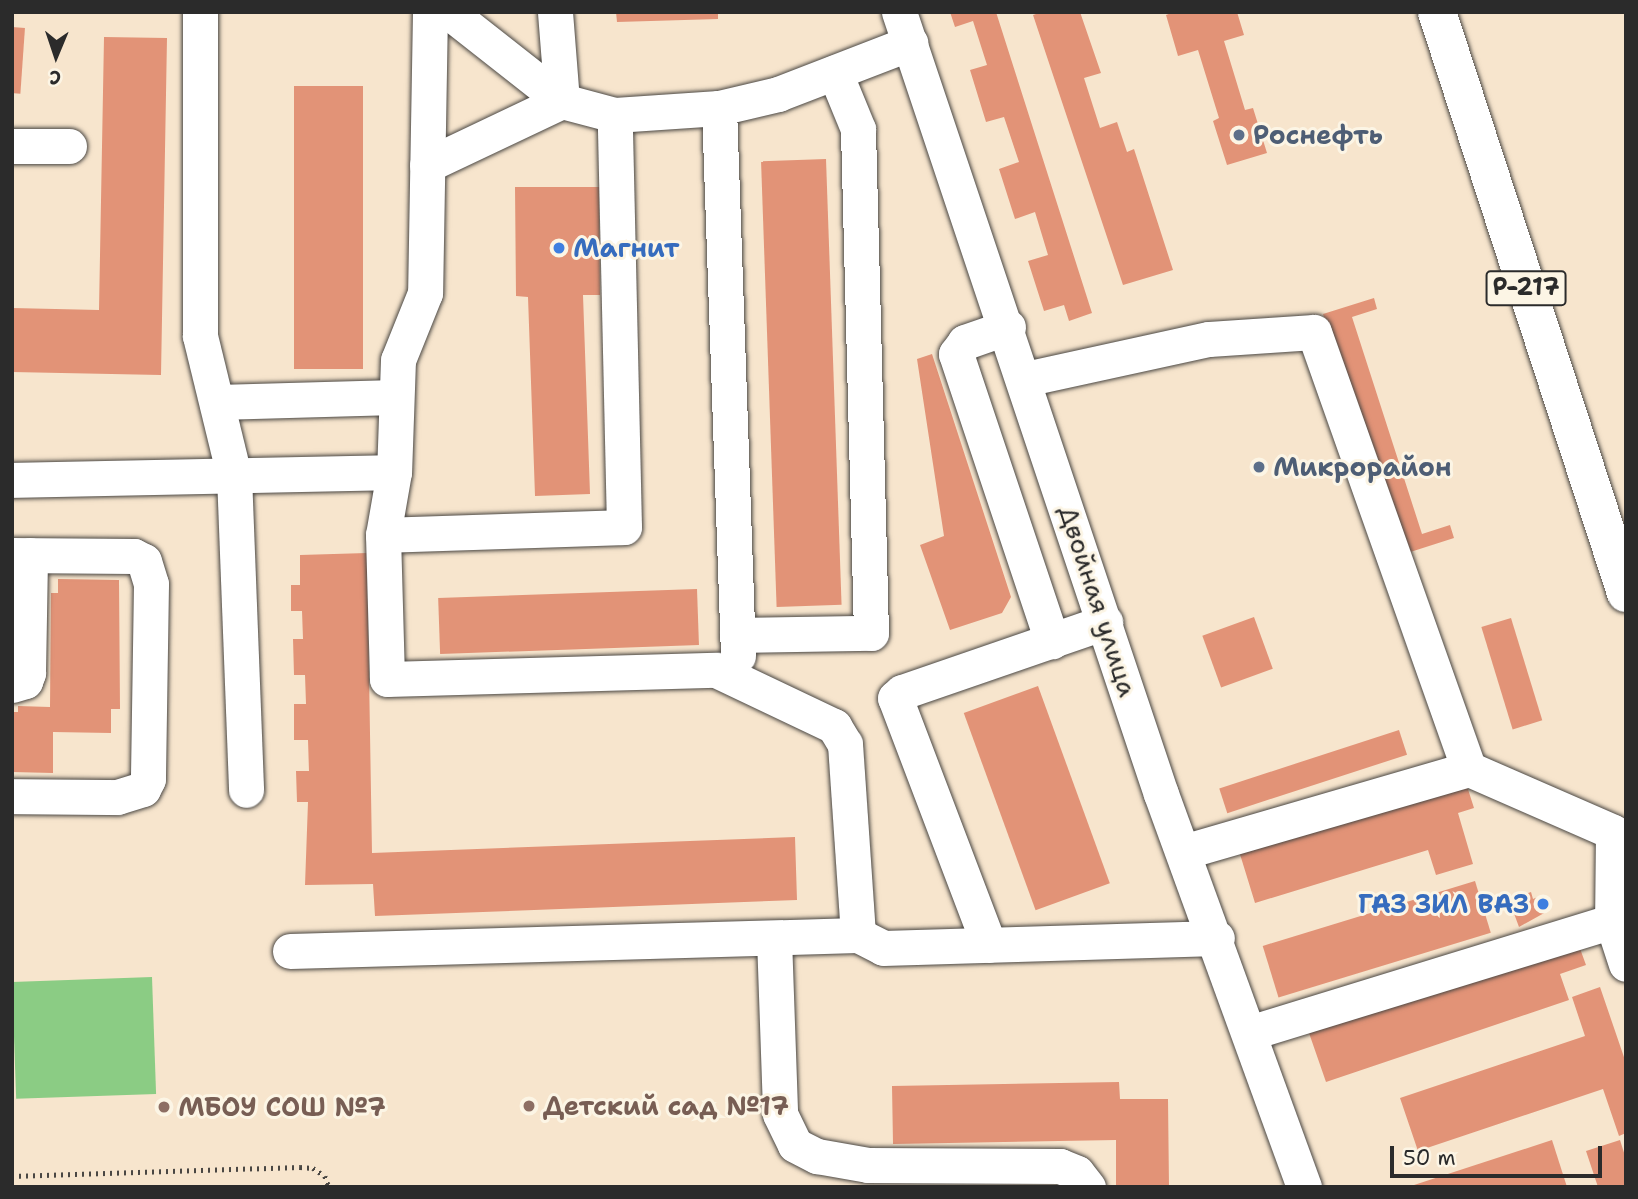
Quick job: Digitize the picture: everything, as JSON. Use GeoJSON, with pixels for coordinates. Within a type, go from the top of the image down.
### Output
{"type":"FeatureCollection","features":[{"type":"Feature","properties":{"kind":"highway","name":"Р-217"},"geometry":{"type":"LineString","coordinates":[[1437,12],[1626,593]]}},
{"type":"Feature","properties":{"kind":"street"},"geometry":{"type":"LineString","coordinates":[[200,12],[200,336],[234,475],[246,790]]}},
{"type":"Feature","properties":{"kind":"street"},"geometry":{"type":"LineString","coordinates":[[430,12],[425,293],[398,360],[394,472],[383,535],[387,679],[716,670],[834,726],[845,744],[858,935]]}},
{"type":"Feature","properties":{"kind":"street"},"geometry":{"type":"LineString","coordinates":[[449,12],[562,101],[615,115],[719,108],[778,94],[835,72],[904,27]]}},
{"type":"Feature","properties":{"kind":"street"},"geometry":{"type":"LineString","coordinates":[[555,12],[562,101]]}},
{"type":"Feature","properties":{"kind":"street","name":"Двойная улица"},"geometry":{"type":"LineString","coordinates":[[904,27],[1008,327],[1183,852],[1217,939],[1304,1187]]}},
{"type":"Feature","properties":{"kind":"street"},"geometry":{"type":"LineString","coordinates":[[737,635],[872,633],[858,129],[835,72]]}},
{"type":"Feature","properties":{"kind":"street"},"geometry":{"type":"LineString","coordinates":[[427,165],[562,101]]}},
{"type":"Feature","properties":{"kind":"street"},"geometry":{"type":"LineString","coordinates":[[719,108],[738,681]]}},
{"type":"Feature","properties":{"kind":"street"},"geometry":{"type":"LineString","coordinates":[[383,535],[624,527],[615,115]]}},
{"type":"Feature","properties":{"kind":"street"},"geometry":{"type":"LineString","coordinates":[[12,146],[69,146]]}},
{"type":"Feature","properties":{"kind":"street"},"geometry":{"type":"LineString","coordinates":[[1008,327],[965,342],[956,355],[1052,641]]}},
{"type":"Feature","properties":{"kind":"street"},"geometry":{"type":"LineString","coordinates":[[1025,379],[1209,339],[1314,332],[1468,769]]}},
{"type":"Feature","properties":{"kind":"street"},"geometry":{"type":"LineString","coordinates":[[217,402],[396,397]]}},
{"type":"Feature","properties":{"kind":"street"},"geometry":{"type":"LineString","coordinates":[[12,480],[394,472]]}},
{"type":"Feature","properties":{"kind":"street"},"geometry":{"type":"LineString","coordinates":[[12,685],[25,681],[28,673],[21,555],[134,556],[144,561],[151,584],[148,779],[143,789],[117,797],[12,796]]}},
{"type":"Feature","properties":{"kind":"street"},"geometry":{"type":"LineString","coordinates":[[989,945],[895,698],[902,692],[1105,622]]}},
{"type":"Feature","properties":{"kind":"street"},"geometry":{"type":"LineString","coordinates":[[1183,852],[1468,769],[1619,830],[1612,921],[1626,964]]}},
{"type":"Feature","properties":{"kind":"street"},"geometry":{"type":"LineString","coordinates":[[1249,1033],[1612,921]]}},
{"type":"Feature","properties":{"kind":"street"},"geometry":{"type":"LineString","coordinates":[[290,951],[858,935],[883,948],[1217,939]]}},
{"type":"Feature","properties":{"kind":"street"},"geometry":{"type":"LineString","coordinates":[[774,938],[780,1114],[794,1144],[817,1156],[868,1165],[1060,1166],[1077,1173],[1088,1187]]}},
{"type":"Feature","properties":{"kind":"path"},"geometry":{"type":"LineString","coordinates":[[12,1176],[300,1167],[313,1168],[325,1176],[329,1187]]}},
{"type":"Feature","properties":{"kind":"green space"},"geometry":{"type":"Polygon","coordinates":[[[152,977],[156,1094],[16,1099],[12,982],[152,977]]]}},
{"type":"Feature","properties":{"kind":"building"},"geometry":{"type":"Polygon","coordinates":[[[616,12],[718,12],[718,19],[617,22],[616,12]]]}},
{"type":"Feature","properties":{"kind":"building"},"geometry":{"type":"Polygon","coordinates":[[[950,12],[996,12],[1092,313],[1069,321],[1064,305],[1044,311],[1028,261],[1048,255],[1035,212],[1015,219],[999,169],[1019,162],[1004,117],[986,122],[970,70],[987,65],[973,21],[955,27],[950,12]]]}},
{"type":"Feature","properties":{"kind":"building"},"geometry":{"type":"Polygon","coordinates":[[[1042,12],[1080,12],[1101,73],[1084,78],[1100,128],[1117,122],[1127,152],[1134,149],[1173,270],[1123,285],[1033,15],[1042,12]]]}},
{"type":"Feature","properties":{"kind":"building"},"geometry":{"type":"Polygon","coordinates":[[[1174,12],[1237,12],[1244,35],[1224,41],[1245,110],[1253,108],[1267,153],[1227,165],[1213,121],[1219,118],[1198,50],[1178,56],[1166,15],[1174,12]]]}},
{"type":"Feature","properties":{"kind":"building"},"geometry":{"type":"Polygon","coordinates":[[[12,27],[25,28],[20,94],[12,93],[12,27]]]}},
{"type":"Feature","properties":{"kind":"building"},"geometry":{"type":"Polygon","coordinates":[[[104,37],[167,38],[161,375],[12,372],[12,308],[99,310],[104,37]]]}},
{"type":"Feature","properties":{"kind":"building"},"geometry":{"type":"Polygon","coordinates":[[[294,86],[363,86],[363,369],[294,369],[294,86]]]}},
{"type":"Feature","properties":{"kind":"building"},"geometry":{"type":"Polygon","coordinates":[[[826,159],[842,605],[777,607],[761,161],[826,159]]]}},
{"type":"Feature","properties":{"kind":"building"},"geometry":{"type":"Polygon","coordinates":[[[515,187],[599,187],[600,295],[583,295],[590,494],[535,496],[528,297],[516,296],[515,187]]]}},
{"type":"Feature","properties":{"kind":"building"},"geometry":{"type":"Polygon","coordinates":[[[1374,298],[1377,309],[1352,317],[1422,534],[1450,525],[1454,538],[1401,555],[1323,314],[1374,298]]]}},
{"type":"Feature","properties":{"kind":"building"},"geometry":{"type":"Polygon","coordinates":[[[932,354],[1011,597],[1002,613],[950,630],[920,545],[944,536],[917,359],[932,354]]]}},
{"type":"Feature","properties":{"kind":"building"},"geometry":{"type":"Polygon","coordinates":[[[367,553],[372,853],[795,837],[797,900],[375,916],[373,884],[305,885],[308,802],[297,802],[296,771],[309,771],[308,740],[294,740],[294,704],[306,704],[305,675],[294,675],[293,639],[303,639],[302,611],[291,611],[291,585],[300,585],[300,555],[367,553]]]}},
{"type":"Feature","properties":{"kind":"building"},"geometry":{"type":"Polygon","coordinates":[[[58,579],[119,580],[120,709],[111,709],[111,733],[53,732],[53,773],[12,772],[12,712],[18,712],[18,706],[50,707],[51,593],[58,593],[58,579]]]}},
{"type":"Feature","properties":{"kind":"building"},"geometry":{"type":"Polygon","coordinates":[[[697,589],[699,645],[440,654],[438,598],[697,589]]]}},
{"type":"Feature","properties":{"kind":"building"},"geometry":{"type":"Polygon","coordinates":[[[1254,617],[1273,669],[1221,687],[1202,636],[1254,617]]]}},
{"type":"Feature","properties":{"kind":"building"},"geometry":{"type":"Polygon","coordinates":[[[1511,618],[1542,720],[1513,729],[1481,627],[1511,618]]]}},
{"type":"Feature","properties":{"kind":"building"},"geometry":{"type":"Polygon","coordinates":[[[1038,686],[1110,883],[1036,910],[964,713],[1038,686]]]}},
{"type":"Feature","properties":{"kind":"building"},"geometry":{"type":"Polygon","coordinates":[[[1399,730],[1407,755],[1227,813],[1219,788],[1399,730]]]}},
{"type":"Feature","properties":{"kind":"building"},"geometry":{"type":"Polygon","coordinates":[[[1466,783],[1474,808],[1458,813],[1473,864],[1436,875],[1428,850],[1255,903],[1239,851],[1466,783]]]}},
{"type":"Feature","properties":{"kind":"building"},"geometry":{"type":"Polygon","coordinates":[[[1475,881],[1491,933],[1278,998],[1263,946],[1475,881]]]}},
{"type":"Feature","properties":{"kind":"building"},"geometry":{"type":"Polygon","coordinates":[[[1531,892],[1533,899],[1540,896],[1546,912],[1519,927],[1509,900],[1531,892]]]}},
{"type":"Feature","properties":{"kind":"building"},"geometry":{"type":"Polygon","coordinates":[[[1578,943],[1586,965],[1560,974],[1569,1000],[1326,1082],[1309,1033],[1578,943]]]}},
{"type":"Feature","properties":{"kind":"building"},"geometry":{"type":"Polygon","coordinates":[[[1600,987],[1626,1063],[1626,1133],[1619,1136],[1603,1089],[1418,1151],[1400,1098],[1585,1036],[1572,997],[1600,987]]]}},
{"type":"Feature","properties":{"kind":"building"},"geometry":{"type":"Polygon","coordinates":[[[1119,1082],[1120,1099],[1168,1099],[1169,1187],[1116,1187],[1116,1140],[893,1144],[892,1086],[1119,1082]]]}},
{"type":"Feature","properties":{"kind":"building"},"geometry":{"type":"Polygon","coordinates":[[[1552,1140],[1567,1187],[1411,1187],[1411,1186],[1552,1140]]]}},
{"type":"Feature","properties":{"kind":"building"},"geometry":{"type":"Polygon","coordinates":[[[1620,1140],[1626,1159],[1626,1187],[1598,1187],[1586,1151],[1620,1140]]]}},
{"type":"Feature","properties":{"kind":"place","name":"Роснефть"},"geometry":{"type":"Point","coordinates":[1239,135]}},
{"type":"Feature","properties":{"kind":"place","name":"Магнит"},"geometry":{"type":"Point","coordinates":[559,248]}},
{"type":"Feature","properties":{"kind":"place","name":"Микрорайон"},"geometry":{"type":"Point","coordinates":[1259,467]}},
{"type":"Feature","properties":{"kind":"place","name":"ГАЗ ЗИЛ ВАЗ"},"geometry":{"type":"Point","coordinates":[1543,904]}},
{"type":"Feature","properties":{"kind":"place","name":"Детский сад №17"},"geometry":{"type":"Point","coordinates":[529,1106]}},
{"type":"Feature","properties":{"kind":"place","name":"МБОУ СОШ №7"},"geometry":{"type":"Point","coordinates":[164,1107]}}]}
